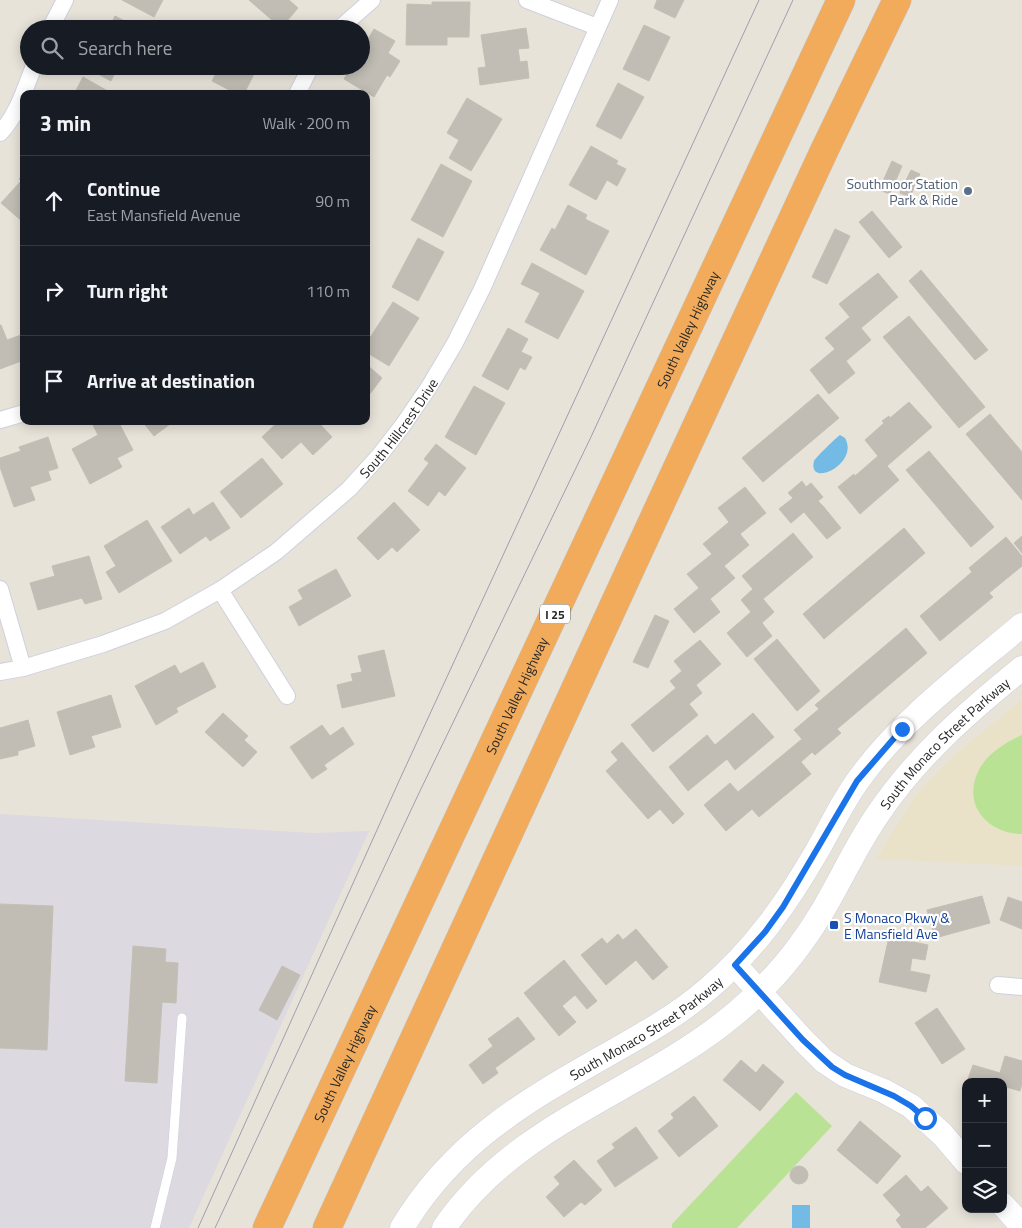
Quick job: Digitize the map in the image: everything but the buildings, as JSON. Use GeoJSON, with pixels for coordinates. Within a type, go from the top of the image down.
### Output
{"type":"FeatureCollection","features":[{"type":"Feature","properties":{"kind":"highway","name":"South Valley Highway"},"geometry":{"type":"LineString","coordinates":[[267,1228],[294,1174],[841,0]]}},
{"type":"Feature","properties":{"kind":"highway"},"geometry":{"type":"LineString","coordinates":[[327,1228],[824,151],[897,0]]}},
{"type":"Feature","properties":{"kind":"main road","name":"South Monaco Street Parkway"},"geometry":{"type":"LineString","coordinates":[[402,1228],[422,1196],[439,1175],[462,1152],[500,1120],[553,1085],[674,1015],[708,990],[735,965],[765,932],[783,907],[847,796],[870,764],[920,712],[1022,625]]}},
{"type":"Feature","properties":{"kind":"main road","name":"South Monaco Street Parkway"},"geometry":{"type":"LineString","coordinates":[[444,1228],[460,1206],[484,1181],[519,1150],[565,1119],[693,1046],[722,1025],[760,993],[806,937],[867,831],[901,783],[952,729],[1022,668]]}},
{"type":"Feature","properties":{"kind":"main road"},"geometry":{"type":"LineString","coordinates":[[735,965],[803,1040],[828,1064],[845,1075],[884,1091],[911,1106],[932,1125],[962,1158]]}},
{"type":"Feature","properties":{"kind":"main road"},"geometry":{"type":"LineString","coordinates":[[1007,1209],[1022,1226]]}},
{"type":"Feature","properties":{"kind":"street"},"geometry":{"type":"LineString","coordinates":[[55,20],[65,0]]}},
{"type":"Feature","properties":{"kind":"street"},"geometry":{"type":"LineString","coordinates":[[349,20],[372,0]]}},
{"type":"Feature","properties":{"kind":"street"},"geometry":{"type":"LineString","coordinates":[[527,0],[597,27]]}},
{"type":"Feature","properties":{"kind":"street","name":"South Hillcrest Drive"},"geometry":{"type":"LineString","coordinates":[[0,672],[23,668],[103,644],[165,621],[220,590],[276,552],[349,489],[379,456],[403,425],[455,343],[482,289],[610,0]]}},
{"type":"Feature","properties":{"kind":"street"},"geometry":{"type":"LineString","coordinates":[[23,90],[30,75]]}},
{"type":"Feature","properties":{"kind":"street"},"geometry":{"type":"LineString","coordinates":[[299,90],[306,75]]}},
{"type":"Feature","properties":{"kind":"street"},"geometry":{"type":"LineString","coordinates":[[0,133],[5,128],[20,98]]}},
{"type":"Feature","properties":{"kind":"street"},"geometry":{"type":"LineString","coordinates":[[0,420],[20,414]]}},
{"type":"Feature","properties":{"kind":"street"},"geometry":{"type":"LineString","coordinates":[[0,590],[23,668]]}},
{"type":"Feature","properties":{"kind":"street"},"geometry":{"type":"LineString","coordinates":[[220,590],[287,696]]}},
{"type":"Feature","properties":{"kind":"street"},"geometry":{"type":"LineString","coordinates":[[998,985],[1022,986]]}},
{"type":"Feature","properties":{"kind":"lane"},"geometry":{"type":"LineString","coordinates":[[154,1228],[172,1158],[182,1018]]}},
{"type":"Feature","properties":{"kind":"shaded area"},"geometry":{"type":"Polygon","coordinates":[[[1022,699],[1022,866],[876,859],[916,795],[956,754],[1022,699]]]}},
{"type":"Feature","properties":{"kind":"shaded area"},"geometry":{"type":"Polygon","coordinates":[[[0,814],[313,833],[369,831],[189,1228],[0,1228],[0,814]]]}},
{"type":"Feature","properties":{"kind":"green space"},"geometry":{"type":"Polygon","coordinates":[[[1022,735],[1022,834],[1010,833],[989,823],[981,815],[973,796],[974,784],[981,766],[1003,745],[1022,735]]]}},
{"type":"Feature","properties":{"kind":"green space"},"geometry":{"type":"Polygon","coordinates":[[[796,1092],[832,1126],[737,1228],[672,1228],[672,1224],[796,1092]]]}},
{"type":"Feature","properties":{"kind":"water"},"geometry":{"type":"Polygon","coordinates":[[[840,435],[845,438],[848,448],[846,456],[832,470],[818,473],[814,469],[814,461],[840,435]]]}},
{"type":"Feature","properties":{"kind":"water"},"geometry":{"type":"Polygon","coordinates":[[[792,1205],[810,1205],[810,1228],[792,1228],[792,1205]]]}},
{"type":"Feature","properties":{"kind":"tram line"},"geometry":{"type":"LineString","coordinates":[[198,1228],[399,781],[759,0]]}},
{"type":"Feature","properties":{"kind":"tram line"},"geometry":{"type":"LineString","coordinates":[[215,1228],[419,793],[590,439],[793,0]]}},
{"type":"Feature","properties":{"kind":"place","name":"Southmoor Station Park & Ride"},"geometry":{"type":"Point","coordinates":[968,191]}},
{"type":"Feature","properties":{"kind":"place","name":"S Monaco Pkwy & E Mansfield Ave"},"geometry":{"type":"Point","coordinates":[834,925]}},
{"type":"Feature","properties":{"kind":"route"},"geometry":{"type":"LineString","coordinates":[[902,729],[857,781],[783,907],[765,932],[735,965],[803,1040],[832,1067],[845,1075],[894,1096],[911,1106],[925,1118]]}}]}
